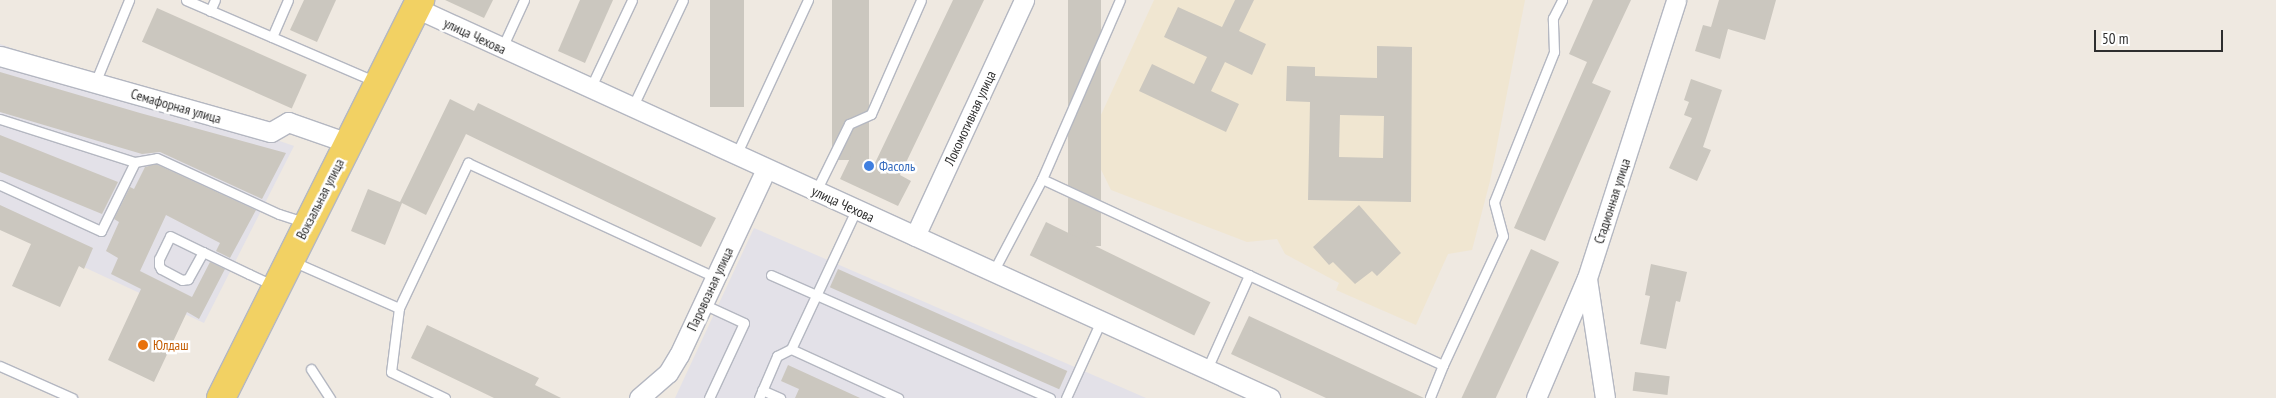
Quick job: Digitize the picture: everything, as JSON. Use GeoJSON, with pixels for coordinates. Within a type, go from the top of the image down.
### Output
{"type":"FeatureCollection","features":[{"type":"Feature","properties":{"kind":"main road","name":"Вокзальная улица"},"geometry":{"type":"LineString","coordinates":[[221,398],[275,286],[418,4]]}},
{"type":"Feature","properties":{"kind":"street","name":"Локомотивная улица"},"geometry":{"type":"LineString","coordinates":[[915,236],[1024,0]]}},
{"type":"Feature","properties":{"kind":"street","name":"Стадионная улица"},"geometry":{"type":"LineString","coordinates":[[1536,398],[1587,278],[1676,0]]}},
{"type":"Feature","properties":{"kind":"street","name":"улица Чехова"},"geometry":{"type":"LineString","coordinates":[[418,4],[502,49],[1270,398]]}},
{"type":"Feature","properties":{"kind":"street","name":"Семафорная улица"},"geometry":{"type":"LineString","coordinates":[[0,56],[271,132],[288,122],[348,143]]}},
{"type":"Feature","properties":{"kind":"street","name":"Паровозная улица"},"geometry":{"type":"LineString","coordinates":[[639,398],[668,373],[716,277],[766,168]]}},
{"type":"Feature","properties":{"kind":"street"},"geometry":{"type":"LineString","coordinates":[[1587,278],[1605,398]]}},
{"type":"Feature","properties":{"kind":"lane"},"geometry":{"type":"LineString","coordinates":[[95,83],[129,0]]}},
{"type":"Feature","properties":{"kind":"lane"},"geometry":{"type":"LineString","coordinates":[[186,0],[378,83]]}},
{"type":"Feature","properties":{"kind":"lane"},"geometry":{"type":"LineString","coordinates":[[210,10],[215,0]]}},
{"type":"Feature","properties":{"kind":"lane"},"geometry":{"type":"LineString","coordinates":[[272,37],[288,0]]}},
{"type":"Feature","properties":{"kind":"lane"},"geometry":{"type":"LineString","coordinates":[[502,49],[524,0]]}},
{"type":"Feature","properties":{"kind":"lane"},"geometry":{"type":"LineString","coordinates":[[590,89],[632,0]]}},
{"type":"Feature","properties":{"kind":"lane"},"geometry":{"type":"LineString","coordinates":[[632,108],[683,0]]}},
{"type":"Feature","properties":{"kind":"lane"},"geometry":{"type":"LineString","coordinates":[[736,155],[808,0]]}},
{"type":"Feature","properties":{"kind":"lane"},"geometry":{"type":"LineString","coordinates":[[816,191],[849,124],[871,114],[920,0]]}},
{"type":"Feature","properties":{"kind":"lane"},"geometry":{"type":"LineString","coordinates":[[993,272],[1042,179],[1120,0]]}},
{"type":"Feature","properties":{"kind":"lane"},"geometry":{"type":"LineString","coordinates":[[1430,398],[1443,365],[1503,236],[1494,202],[1554,52],[1553,18],[1562,0]]}},
{"type":"Feature","properties":{"kind":"lane"},"geometry":{"type":"LineString","coordinates":[[0,118],[135,162],[157,158],[279,214],[307,223]]}},
{"type":"Feature","properties":{"kind":"lane"},"geometry":{"type":"LineString","coordinates":[[0,185],[101,231],[135,162]]}},
{"type":"Feature","properties":{"kind":"lane"},"geometry":{"type":"LineString","coordinates":[[445,398],[391,372],[399,308],[468,163],[716,277]]}},
{"type":"Feature","properties":{"kind":"lane"},"geometry":{"type":"LineString","coordinates":[[1042,179],[1443,365]]}},
{"type":"Feature","properties":{"kind":"lane"},"geometry":{"type":"LineString","coordinates":[[780,398],[761,394],[777,356],[791,349],[856,210]]}},
{"type":"Feature","properties":{"kind":"lane"},"geometry":{"type":"LineString","coordinates":[[203,252],[192,275],[188,279],[182,280],[161,270],[160,259],[170,236],[275,286]]}},
{"type":"Feature","properties":{"kind":"lane"},"geometry":{"type":"LineString","coordinates":[[289,260],[399,308]]}},
{"type":"Feature","properties":{"kind":"lane"},"geometry":{"type":"LineString","coordinates":[[771,275],[1050,398]]}},
{"type":"Feature","properties":{"kind":"lane"},"geometry":{"type":"LineString","coordinates":[[1207,369],[1249,275]]}},
{"type":"Feature","properties":{"kind":"lane"},"geometry":{"type":"LineString","coordinates":[[703,304],[744,323],[708,398]]}},
{"type":"Feature","properties":{"kind":"lane"},"geometry":{"type":"LineString","coordinates":[[1066,398],[1101,321]]}},
{"type":"Feature","properties":{"kind":"lane"},"geometry":{"type":"LineString","coordinates":[[791,349],[898,398]]}},
{"type":"Feature","properties":{"kind":"lane"},"geometry":{"type":"LineString","coordinates":[[0,366],[72,398]]}},
{"type":"Feature","properties":{"kind":"lane"},"geometry":{"type":"LineString","coordinates":[[311,369],[330,398]]}},
{"type":"Feature","properties":{"kind":"shaded area"},"geometry":{"type":"Polygon","coordinates":[[[1154,0],[1525,0],[1490,181],[1472,250],[1448,254],[1416,325],[1336,290],[1339,283],[1285,254],[1277,239],[1247,242],[1111,190],[1088,143],[1154,0]]]}},
{"type":"Feature","properties":{"kind":"shaded area"},"geometry":{"type":"Polygon","coordinates":[[[0,44],[294,146],[204,323],[0,228],[0,44]]]}},
{"type":"Feature","properties":{"kind":"shaded area"},"geometry":{"type":"Polygon","coordinates":[[[754,228],[1146,398],[675,398],[754,228]]]}},
{"type":"Feature","properties":{"kind":"building"},"geometry":{"type":"Polygon","coordinates":[[[304,0],[336,0],[317,42],[290,30],[304,0]]]}},
{"type":"Feature","properties":{"kind":"building"},"geometry":{"type":"Polygon","coordinates":[[[445,0],[493,0],[484,18],[445,0]]]}},
{"type":"Feature","properties":{"kind":"building"},"geometry":{"type":"Polygon","coordinates":[[[580,0],[613,0],[585,63],[558,51],[580,0]]]}},
{"type":"Feature","properties":{"kind":"building"},"geometry":{"type":"Polygon","coordinates":[[[710,0],[744,0],[744,107],[710,107],[710,0]]]}},
{"type":"Feature","properties":{"kind":"building"},"geometry":{"type":"Polygon","coordinates":[[[832,0],[869,0],[869,160],[832,160],[832,0]]]}},
{"type":"Feature","properties":{"kind":"building"},"geometry":{"type":"Polygon","coordinates":[[[953,0],[984,0],[900,175],[911,181],[898,206],[840,179],[853,152],[875,163],[953,0]]]}},
{"type":"Feature","properties":{"kind":"building"},"geometry":{"type":"Polygon","coordinates":[[[1068,0],[1101,0],[1101,246],[1068,246],[1068,0]]]}},
{"type":"Feature","properties":{"kind":"building"},"geometry":{"type":"Polygon","coordinates":[[[1235,0],[1254,0],[1239,31],[1266,44],[1252,75],[1225,62],[1211,91],[1239,104],[1226,132],[1139,91],[1152,64],[1194,84],[1207,57],[1164,37],[1178,7],[1222,27],[1235,0]]]}},
{"type":"Feature","properties":{"kind":"building"},"geometry":{"type":"Polygon","coordinates":[[[1593,0],[1631,0],[1592,83],[1611,91],[1545,241],[1514,228],[1587,62],[1569,54],[1593,0]]]}},
{"type":"Feature","properties":{"kind":"building"},"geometry":{"type":"Polygon","coordinates":[[[1719,0],[1776,0],[1765,40],[1728,29],[1720,59],[1695,51],[1703,25],[1711,27],[1719,0]]]}},
{"type":"Feature","properties":{"kind":"building"},"geometry":{"type":"Polygon","coordinates":[[[157,8],[307,75],[292,109],[142,42],[157,8]]]}},
{"type":"Feature","properties":{"kind":"building"},"geometry":{"type":"Polygon","coordinates":[[[1377,46],[1412,47],[1411,202],[1308,200],[1310,102],[1286,101],[1287,66],[1315,67],[1315,76],[1377,78],[1377,46]],[[1340,115],[1339,157],[1383,158],[1384,116],[1340,115]]]}},
{"type":"Feature","properties":{"kind":"building"},"geometry":{"type":"Polygon","coordinates":[[[0,72],[286,153],[262,199],[160,152],[142,154],[0,112],[0,72]]]}},
{"type":"Feature","properties":{"kind":"building"},"geometry":{"type":"Polygon","coordinates":[[[1691,79],[1722,90],[1703,147],[1711,150],[1697,181],[1669,168],[1692,118],[1684,115],[1689,102],[1684,100],[1691,79]]]}},
{"type":"Feature","properties":{"kind":"building"},"geometry":{"type":"Polygon","coordinates":[[[450,99],[474,111],[478,103],[716,218],[701,247],[466,134],[426,215],[402,203],[385,245],[351,231],[368,189],[400,202],[450,99]]]}},
{"type":"Feature","properties":{"kind":"building"},"geometry":{"type":"Polygon","coordinates":[[[0,135],[118,182],[102,214],[0,172],[0,135]]]}},
{"type":"Feature","properties":{"kind":"building"},"geometry":{"type":"Polygon","coordinates":[[[156,164],[256,210],[230,258],[216,251],[220,243],[166,215],[140,271],[192,297],[210,262],[225,269],[199,319],[187,312],[154,382],[108,360],[141,289],[111,274],[118,258],[106,251],[119,222],[114,219],[130,187],[134,189],[145,167],[156,164]]]}},
{"type":"Feature","properties":{"kind":"building"},"geometry":{"type":"Polygon","coordinates":[[[0,205],[93,248],[84,269],[79,266],[60,307],[12,286],[31,244],[0,230],[0,205]]]}},
{"type":"Feature","properties":{"kind":"building"},"geometry":{"type":"Polygon","coordinates":[[[1359,205],[1401,253],[1377,276],[1372,271],[1355,284],[1333,262],[1329,265],[1313,247],[1359,205]]]}},
{"type":"Feature","properties":{"kind":"building"},"geometry":{"type":"Polygon","coordinates":[[[1046,222],[1210,302],[1194,335],[1030,255],[1046,222]]]}},
{"type":"Feature","properties":{"kind":"building"},"geometry":{"type":"Polygon","coordinates":[[[1531,249],[1559,262],[1496,398],[1462,398],[1531,249]]]}},
{"type":"Feature","properties":{"kind":"building"},"geometry":{"type":"Polygon","coordinates":[[[1651,264],[1687,272],[1680,302],[1676,301],[1666,349],[1640,344],[1650,296],[1645,295],[1651,264]]]}},
{"type":"Feature","properties":{"kind":"building"},"geometry":{"type":"Polygon","coordinates":[[[838,269],[1067,371],[1059,389],[830,287],[838,269]]]}},
{"type":"Feature","properties":{"kind":"building"},"geometry":{"type":"Polygon","coordinates":[[[1249,316],[1424,398],[1326,398],[1231,354],[1249,316]]]}},
{"type":"Feature","properties":{"kind":"building"},"geometry":{"type":"Polygon","coordinates":[[[427,325],[539,378],[535,385],[561,398],[494,398],[411,358],[427,325]]]}},
{"type":"Feature","properties":{"kind":"building"},"geometry":{"type":"Polygon","coordinates":[[[788,365],[860,398],[795,398],[799,389],[781,381],[788,365]]]}},
{"type":"Feature","properties":{"kind":"building"},"geometry":{"type":"Polygon","coordinates":[[[1635,372],[1670,376],[1667,395],[1633,391],[1635,372]]]}},
{"type":"Feature","properties":{"kind":"place","name":"Фасоль"},"geometry":{"type":"Point","coordinates":[869,166]}},
{"type":"Feature","properties":{"kind":"place","name":"Юлдаш"},"geometry":{"type":"Point","coordinates":[143,345]}}]}
